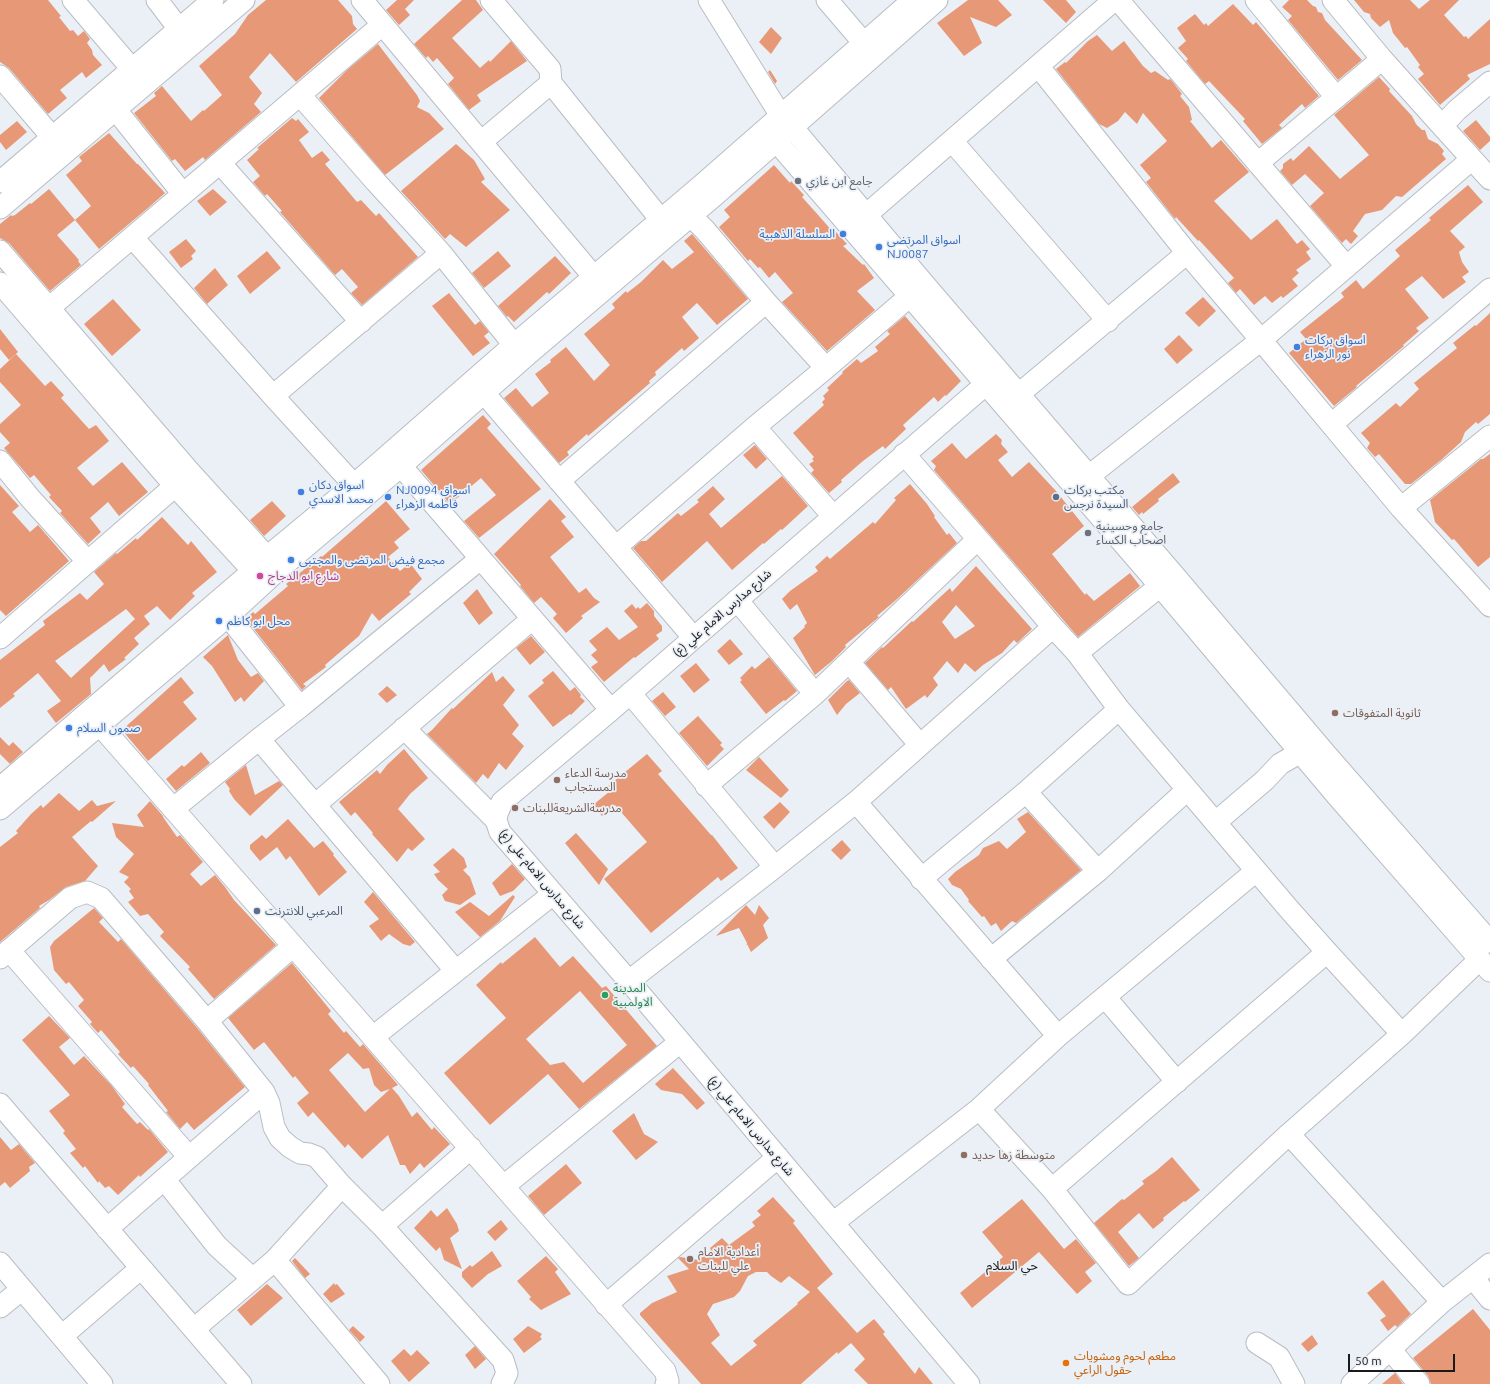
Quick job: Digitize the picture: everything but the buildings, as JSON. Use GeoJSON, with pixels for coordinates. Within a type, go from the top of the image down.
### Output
{"type":"FeatureCollection","features":[{"type":"Feature","properties":{"kind":"street"},"geometry":{"type":"LineString","coordinates":[[73,0],[132,69]]}},
{"type":"Feature","properties":{"kind":"street"},"geometry":{"type":"LineString","coordinates":[[157,0],[179,29]]}},
{"type":"Feature","properties":{"kind":"street"},"geometry":{"type":"LineString","coordinates":[[0,182],[213,0]]}},
{"type":"Feature","properties":{"kind":"street"},"geometry":{"type":"LineString","coordinates":[[0,208],[244,0]]}},
{"type":"Feature","properties":{"kind":"street"},"geometry":{"type":"LineString","coordinates":[[362,0],[594,277]]}},
{"type":"Feature","properties":{"kind":"street"},"geometry":{"type":"LineString","coordinates":[[491,0],[550,69],[551,83],[661,220]]}},
{"type":"Feature","properties":{"kind":"street"},"geometry":{"type":"LineString","coordinates":[[708,0],[787,121],[1324,753],[1487,957]]}},
{"type":"Feature","properties":{"kind":"street"},"geometry":{"type":"LineString","coordinates":[[828,0],[863,42]]}},
{"type":"Feature","properties":{"kind":"street"},"geometry":{"type":"LineString","coordinates":[[0,809],[48,758],[260,564],[354,485],[514,345],[661,220],[709,190],[776,141],[787,121],[863,42],[912,0]]}},
{"type":"Feature","properties":{"kind":"street"},"geometry":{"type":"LineString","coordinates":[[0,788],[99,724],[228,616],[278,570],[401,466],[528,354],[690,216],[709,190],[787,121],[937,0]]}},
{"type":"Feature","properties":{"kind":"street"},"geometry":{"type":"LineString","coordinates":[[866,215],[1114,0]]}},
{"type":"Feature","properties":{"kind":"street"},"geometry":{"type":"LineString","coordinates":[[1118,0],[1346,266]]}},
{"type":"Feature","properties":{"kind":"street"},"geometry":{"type":"LineString","coordinates":[[1256,0],[1336,97]]}},
{"type":"Feature","properties":{"kind":"street"},"geometry":{"type":"LineString","coordinates":[[1333,0],[1382,59],[1490,179]]}},
{"type":"Feature","properties":{"kind":"street"},"geometry":{"type":"LineString","coordinates":[[49,308],[382,25]]}},
{"type":"Feature","properties":{"kind":"street"},"geometry":{"type":"LineString","coordinates":[[1258,163],[1382,59]]}},
{"type":"Feature","properties":{"kind":"street"},"geometry":{"type":"LineString","coordinates":[[1038,67],[1187,253],[1401,508],[1490,606]]}},
{"type":"Feature","properties":{"kind":"street"},"geometry":{"type":"LineString","coordinates":[[0,76],[52,137]]}},
{"type":"Feature","properties":{"kind":"street"},"geometry":{"type":"LineString","coordinates":[[1442,126],[1457,110],[1490,82]]}},
{"type":"Feature","properties":{"kind":"street"},"geometry":{"type":"LineString","coordinates":[[481,142],[551,83]]}},
{"type":"Feature","properties":{"kind":"street"},"geometry":{"type":"LineString","coordinates":[[300,95],[376,182],[441,253],[514,345]]}},
{"type":"Feature","properties":{"kind":"street"},"geometry":{"type":"LineString","coordinates":[[116,110],[183,194]]}},
{"type":"Feature","properties":{"kind":"street"},"geometry":{"type":"LineString","coordinates":[[776,141],[1160,586],[1300,752],[1487,957]]}},
{"type":"Feature","properties":{"kind":"street"},"geometry":{"type":"LineString","coordinates":[[952,141],[1108,321]]}},
{"type":"Feature","properties":{"kind":"street"},"geometry":{"type":"LineString","coordinates":[[1089,476],[1261,340],[1472,159]]}},
{"type":"Feature","properties":{"kind":"street"},"geometry":{"type":"LineString","coordinates":[[220,163],[361,322]]}},
{"type":"Feature","properties":{"kind":"street"},"geometry":{"type":"LineString","coordinates":[[690,216],[705,230],[766,302],[826,368]]}},
{"type":"Feature","properties":{"kind":"street"},"geometry":{"type":"LineString","coordinates":[[133,238],[354,485]]}},
{"type":"Feature","properties":{"kind":"street"},"geometry":{"type":"LineString","coordinates":[[0,252],[189,471],[260,564]]}},
{"type":"Feature","properties":{"kind":"street"},"geometry":{"type":"LineString","coordinates":[[273,396],[441,253]]}},
{"type":"Feature","properties":{"kind":"street"},"geometry":{"type":"LineString","coordinates":[[1019,394],[1108,321],[1187,253]]}},
{"type":"Feature","properties":{"kind":"street"},"geometry":{"type":"LineString","coordinates":[[0,283],[175,486],[260,564]]}},
{"type":"Feature","properties":{"kind":"street"},"geometry":{"type":"LineString","coordinates":[[1332,424],[1490,289]]}},
{"type":"Feature","properties":{"kind":"street"},"geometry":{"type":"LineString","coordinates":[[616,547],[910,296]]}},
{"type":"Feature","properties":{"kind":"street"},"geometry":{"type":"LineString","coordinates":[[559,481],[766,302]]}},
{"type":"Feature","properties":{"kind":"street","name":"شارع مدارس الامام علي (ع)"},"geometry":{"type":"LineString","coordinates":[[969,1384],[629,981],[500,832],[496,820],[502,802],[611,710],[693,637],[986,384]]}},
{"type":"Feature","properties":{"kind":"street"},"geometry":{"type":"LineString","coordinates":[[484,393],[693,637]]}},
{"type":"Feature","properties":{"kind":"street"},"geometry":{"type":"LineString","coordinates":[[755,427],[833,516]]}},
{"type":"Feature","properties":{"kind":"street"},"geometry":{"type":"LineString","coordinates":[[1401,508],[1490,436]]}},
{"type":"Feature","properties":{"kind":"street"},"geometry":{"type":"LineString","coordinates":[[904,454],[1077,653],[1119,708],[1256,871],[1402,1034]]}},
{"type":"Feature","properties":{"kind":"street"},"geometry":{"type":"LineString","coordinates":[[0,461],[30,498],[88,562]]}},
{"type":"Feature","properties":{"kind":"street"},"geometry":{"type":"LineString","coordinates":[[401,466],[611,710]]}},
{"type":"Feature","properties":{"kind":"street"},"geometry":{"type":"LineString","coordinates":[[2,631],[88,562],[175,486]]}},
{"type":"Feature","properties":{"kind":"street"},"geometry":{"type":"LineString","coordinates":[[706,786],[815,694],[978,539]]}},
{"type":"Feature","properties":{"kind":"street"},"geometry":{"type":"LineString","coordinates":[[173,809],[480,559]]}},
{"type":"Feature","properties":{"kind":"street"},"geometry":{"type":"LineString","coordinates":[[1077,653],[1160,586]]}},
{"type":"Feature","properties":{"kind":"street"},"geometry":{"type":"LineString","coordinates":[[737,600],[815,694]]}},
{"type":"Feature","properties":{"kind":"street"},"geometry":{"type":"LineString","coordinates":[[228,616],[300,707]]}},
{"type":"Feature","properties":{"kind":"street"},"geometry":{"type":"LineString","coordinates":[[315,805],[532,619]]}},
{"type":"Feature","properties":{"kind":"street"},"geometry":{"type":"LineString","coordinates":[[629,981],[775,868],[856,802],[1053,627]]}},
{"type":"Feature","properties":{"kind":"street"},"geometry":{"type":"LineString","coordinates":[[849,662],[920,745]]}},
{"type":"Feature","properties":{"kind":"street"},"geometry":{"type":"LineString","coordinates":[[630,693],[775,868]]}},
{"type":"Feature","properties":{"kind":"street"},"geometry":{"type":"LineString","coordinates":[[921,879],[1026,792],[1119,708]]}},
{"type":"Feature","properties":{"kind":"street"},"geometry":{"type":"LineString","coordinates":[[99,724],[665,1371],[668,1381],[666,1384]]}},
{"type":"Feature","properties":{"kind":"street"},"geometry":{"type":"LineString","coordinates":[[404,728],[496,820]]}},
{"type":"Feature","properties":{"kind":"street"},"geometry":{"type":"LineString","coordinates":[[259,739],[455,970]]}},
{"type":"Feature","properties":{"kind":"street"},"geometry":{"type":"LineString","coordinates":[[1216,822],[1265,780],[1280,764],[1300,752]]}},
{"type":"Feature","properties":{"kind":"street"},"geometry":{"type":"LineString","coordinates":[[991,958],[1098,871],[1187,790]]}},
{"type":"Feature","properties":{"kind":"street"},"geometry":{"type":"LineString","coordinates":[[1026,792],[1098,871]]}},
{"type":"Feature","properties":{"kind":"street"},"geometry":{"type":"LineString","coordinates":[[856,802],[1058,1036]]}},
{"type":"Feature","properties":{"kind":"street"},"geometry":{"type":"LineString","coordinates":[[833,1223],[979,1109],[1058,1036],[1256,871]]}},
{"type":"Feature","properties":{"kind":"street"},"geometry":{"type":"LineString","coordinates":[[189,1157],[4,954],[70,898],[87,892],[101,898],[207,1021],[264,1092],[269,1103],[274,1127],[280,1138],[300,1153],[317,1157],[342,1186],[382,1226],[503,1360],[507,1373],[502,1384]]}},
{"type":"Feature","properties":{"kind":"street"},"geometry":{"type":"LineString","coordinates":[[373,1037],[455,970],[554,894]]}},
{"type":"Feature","properties":{"kind":"street"},"geometry":{"type":"LineString","coordinates":[[207,1021],[293,946]]}},
{"type":"Feature","properties":{"kind":"street"},"geometry":{"type":"LineString","coordinates":[[1052,1189],[1327,952]]}},
{"type":"Feature","properties":{"kind":"street"},"geometry":{"type":"LineString","coordinates":[[979,1109],[1052,1189],[1128,1284],[1288,1134],[1487,957]]}},
{"type":"Feature","properties":{"kind":"street"},"geometry":{"type":"LineString","coordinates":[[1104,997],[1177,1082]]}},
{"type":"Feature","properties":{"kind":"street"},"geometry":{"type":"LineString","coordinates":[[504,1186],[680,1042]]}},
{"type":"Feature","properties":{"kind":"street"},"geometry":{"type":"LineString","coordinates":[[107,1229],[264,1092]]}},
{"type":"Feature","properties":{"kind":"street"},"geometry":{"type":"LineString","coordinates":[[0,1104],[241,1384]]}},
{"type":"Feature","properties":{"kind":"street"},"geometry":{"type":"LineString","coordinates":[[1288,1134],[1442,1302]]}},
{"type":"Feature","properties":{"kind":"street"},"geometry":{"type":"LineString","coordinates":[[382,1226],[471,1148]]}},
{"type":"Feature","properties":{"kind":"street"},"geometry":{"type":"LineString","coordinates":[[606,1305],[778,1157]]}},
{"type":"Feature","properties":{"kind":"street"},"geometry":{"type":"LineString","coordinates":[[164,1179],[217,1246],[253,1279]]}},
{"type":"Feature","properties":{"kind":"street"},"geometry":{"type":"LineString","coordinates":[[194,1329],[275,1260],[342,1186]]}},
{"type":"Feature","properties":{"kind":"street"},"geometry":{"type":"LineString","coordinates":[[275,1260],[379,1384]]}},
{"type":"Feature","properties":{"kind":"street"},"geometry":{"type":"LineString","coordinates":[[0,1263],[102,1384]]}},
{"type":"Feature","properties":{"kind":"street"},"geometry":{"type":"LineString","coordinates":[[1352,1384],[1442,1302],[1490,1264]]}},
{"type":"Feature","properties":{"kind":"street"},"geometry":{"type":"LineString","coordinates":[[62,1336],[141,1268]]}},
{"type":"Feature","properties":{"kind":"street"},"geometry":{"type":"LineString","coordinates":[[1473,1278],[1490,1299]]}},
{"type":"Feature","properties":{"kind":"street"},"geometry":{"type":"LineString","coordinates":[[0,1307],[22,1289]]}},
{"type":"Feature","properties":{"kind":"street"},"geometry":{"type":"LineString","coordinates":[[1258,1343],[1279,1357],[1294,1384]]}},
{"type":"Feature","properties":{"kind":"street"},"geometry":{"type":"LineString","coordinates":[[1390,1350],[1419,1384]]}},
{"type":"Feature","properties":{"kind":"place","name":"جامع ابن غازي"},"geometry":{"type":"Point","coordinates":[798,181]}},
{"type":"Feature","properties":{"kind":"place","name":"السلسلة الذهبية"},"geometry":{"type":"Point","coordinates":[843,234]}},
{"type":"Feature","properties":{"kind":"place","name":"اسواق المرتضى NJ0087"},"geometry":{"type":"Point","coordinates":[879,247]}},
{"type":"Feature","properties":{"kind":"place","name":"اسواق بركات نور الزهراء"},"geometry":{"type":"Point","coordinates":[1297,347]}},
{"type":"Feature","properties":{"kind":"place","name":"اسواق دكان محمد الاسدي"},"geometry":{"type":"Point","coordinates":[301,492]}},
{"type":"Feature","properties":{"kind":"place","name":"NJ0094 اسواق فاطمه الزهراء"},"geometry":{"type":"Point","coordinates":[388,497]}},
{"type":"Feature","properties":{"kind":"place","name":"مكتب بركات السيدة نرجس"},"geometry":{"type":"Point","coordinates":[1056,497]}},
{"type":"Feature","properties":{"kind":"place","name":"جامع وحسينية اصحاب الكساء"},"geometry":{"type":"Point","coordinates":[1088,533]}},
{"type":"Feature","properties":{"kind":"place","name":"مجمع فيض المرتضى والمجتبى"},"geometry":{"type":"Point","coordinates":[291,560]}},
{"type":"Feature","properties":{"kind":"place","name":"شارع ابو الدجاج"},"geometry":{"type":"Point","coordinates":[260,576]}},
{"type":"Feature","properties":{"kind":"place","name":"محل ابو كاظم"},"geometry":{"type":"Point","coordinates":[219,621]}},
{"type":"Feature","properties":{"kind":"place","name":"ثانوية المتفوقات"},"geometry":{"type":"Point","coordinates":[1335,713]}},
{"type":"Feature","properties":{"kind":"place","name":"صمون السلام"},"geometry":{"type":"Point","coordinates":[69,728]}},
{"type":"Feature","properties":{"kind":"place","name":"مدرسة الدعاء المستجاب"},"geometry":{"type":"Point","coordinates":[557,780]}},
{"type":"Feature","properties":{"kind":"place","name":"مدرسةالشريعةللبنات"},"geometry":{"type":"Point","coordinates":[515,808]}},
{"type":"Feature","properties":{"kind":"place","name":"المرعبي للانترنت"},"geometry":{"type":"Point","coordinates":[257,911]}},
{"type":"Feature","properties":{"kind":"place","name":"المدينة الاولمبية"},"geometry":{"type":"Point","coordinates":[605,995]}},
{"type":"Feature","properties":{"kind":"place","name":"متوسطة زها حديد"},"geometry":{"type":"Point","coordinates":[964,1155]}},
{"type":"Feature","properties":{"kind":"place","name":"أعدادية الامام علي للبنات"},"geometry":{"type":"Point","coordinates":[690,1259]}},
{"type":"Feature","properties":{"kind":"place","name":"مطعم لحوم ومشويات حقول الراعي"},"geometry":{"type":"Point","coordinates":[1066,1363]}},
{"type":"Feature","properties":{"kind":"district","name":"حي السلام"},"geometry":{"type":"Point","coordinates":[1012,1266]}}]}
